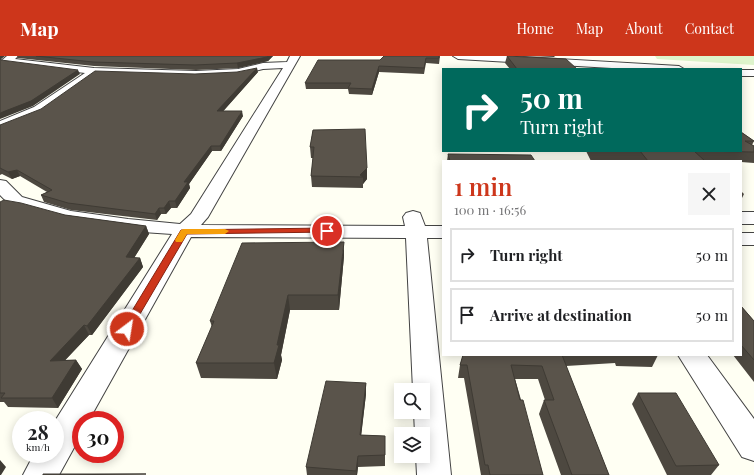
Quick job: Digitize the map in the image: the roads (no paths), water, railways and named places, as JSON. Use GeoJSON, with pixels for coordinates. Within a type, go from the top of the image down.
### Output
{"type":"FeatureCollection","features":[{"type":"Feature","properties":{"kind":"street"},"geometry":{"type":"LineString","coordinates":[[13,56],[6,61],[94,71],[196,74],[238,72],[292,61]]}},
{"type":"Feature","properties":{"kind":"street"},"geometry":{"type":"LineString","coordinates":[[458,56],[662,68]]}},
{"type":"Feature","properties":{"kind":"street"},"geometry":{"type":"LineString","coordinates":[[64,434],[185,225],[292,61]]}},
{"type":"Feature","properties":{"kind":"street"},"geometry":{"type":"LineString","coordinates":[[0,68],[30,64]]}},
{"type":"Feature","properties":{"kind":"street"},"geometry":{"type":"LineString","coordinates":[[0,126],[38,110],[94,71]]}},
{"type":"Feature","properties":{"kind":"street"},"geometry":{"type":"LineString","coordinates":[[742,73],[754,73]]}},
{"type":"Feature","properties":{"kind":"street"},"geometry":{"type":"LineString","coordinates":[[0,185],[16,201],[69,216],[128,225],[415,224],[442,217]]}},
{"type":"Feature","properties":{"kind":"street"},"geometry":{"type":"LineString","coordinates":[[742,218],[754,218]]}},
{"type":"Feature","properties":{"kind":"street"},"geometry":{"type":"LineString","coordinates":[[415,224],[442,232]]}},
{"type":"Feature","properties":{"kind":"street"},"geometry":{"type":"LineString","coordinates":[[415,224],[434,475]]}},
{"type":"Feature","properties":{"kind":"street"},"geometry":{"type":"LineString","coordinates":[[742,239],[754,239]]}},
{"type":"Feature","properties":{"kind":"street"},"geometry":{"type":"LineString","coordinates":[[693,356],[754,446]]}},
{"type":"Feature","properties":{"kind":"street"},"geometry":{"type":"LineString","coordinates":[[40,475],[47,463]]}}]}
